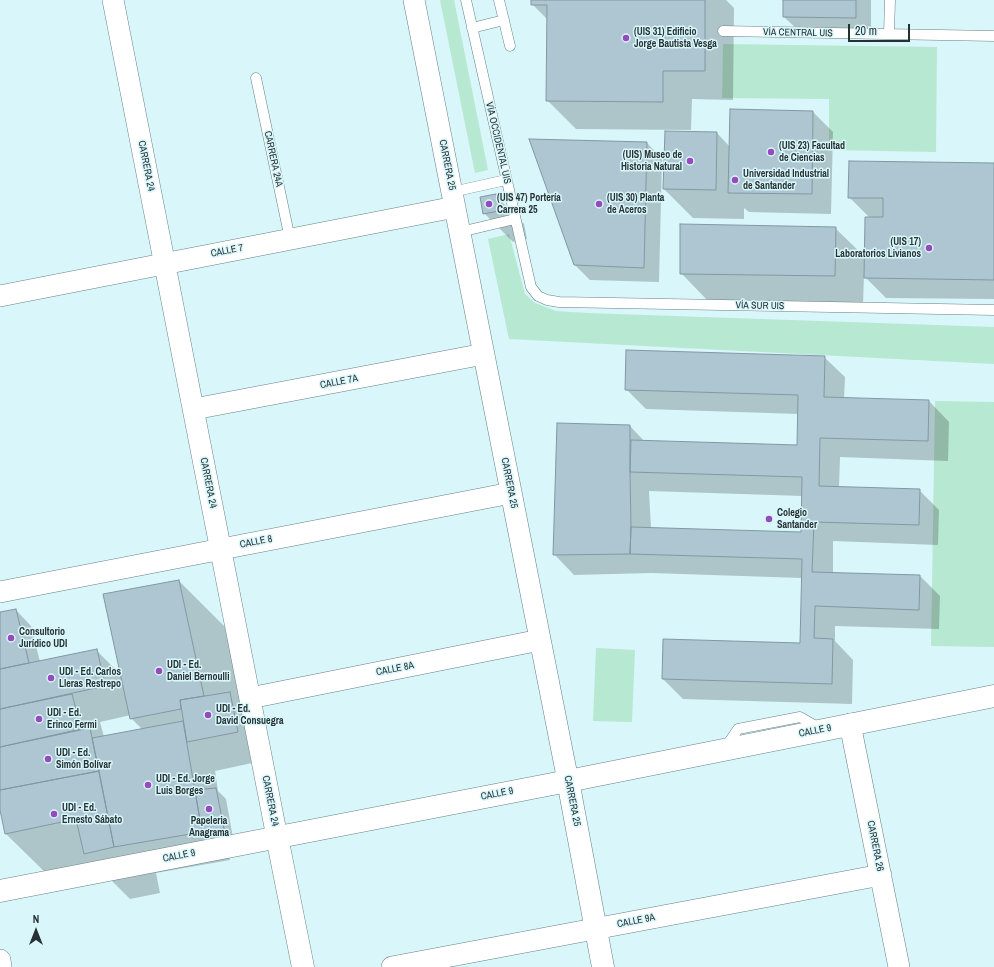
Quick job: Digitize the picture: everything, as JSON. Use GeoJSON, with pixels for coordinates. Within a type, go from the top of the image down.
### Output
{"type":"FeatureCollection","features":[{"type":"Feature","properties":{"kind":"street","name":"CARRERA 24"},"geometry":{"type":"LineString","coordinates":[[113,0],[303,967]]}},
{"type":"Feature","properties":{"kind":"street","name":"CARRERA 25"},"geometry":{"type":"LineString","coordinates":[[414,0],[568,781],[603,967]]}},
{"type":"Feature","properties":{"kind":"street","name":"CALLE 7"},"geometry":{"type":"LineString","coordinates":[[0,296],[290,239],[453,200]]}},
{"type":"Feature","properties":{"kind":"street","name":"CALLE 7A"},"geometry":{"type":"LineString","coordinates":[[194,409],[484,354]]}},
{"type":"Feature","properties":{"kind":"street","name":"CALLE 8"},"geometry":{"type":"LineString","coordinates":[[0,592],[511,493]]}},
{"type":"Feature","properties":{"kind":"street","name":"CALLE 8A"},"geometry":{"type":"LineString","coordinates":[[250,698],[540,640]]}},
{"type":"Feature","properties":{"kind":"street","name":"CALLE 9"},"geometry":{"type":"LineString","coordinates":[[0,891],[568,781],[994,696]]}},
{"type":"Feature","properties":{"kind":"street","name":"CARRERA 26"},"geometry":{"type":"LineString","coordinates":[[850,724],[899,967]]}},
{"type":"Feature","properties":{"kind":"street","name":"CALLE 9A"},"geometry":{"type":"LineString","coordinates":[[392,967],[880,875]]}},
{"type":"Feature","properties":{"kind":"street"},"geometry":{"type":"LineString","coordinates":[[0,960],[1,967]]}},
{"type":"Feature","properties":{"kind":"lane","name":"VÍA OCCIDENTAL UIS"},"geometry":{"type":"LineString","coordinates":[[466,0],[531,287]]}},
{"type":"Feature","properties":{"kind":"lane"},"geometry":{"type":"LineString","coordinates":[[499,0],[510,46]]}},
{"type":"Feature","properties":{"kind":"lane"},"geometry":{"type":"LineString","coordinates":[[889,34],[890,0]]}},
{"type":"Feature","properties":{"kind":"lane"},"geometry":{"type":"LineString","coordinates":[[472,28],[504,20]]}},
{"type":"Feature","properties":{"kind":"lane","name":"VÍA CENTRAL UIS"},"geometry":{"type":"LineString","coordinates":[[723,31],[994,36]]}},
{"type":"Feature","properties":{"kind":"lane","name":"CARRERA 24A"},"geometry":{"type":"LineString","coordinates":[[256,78],[290,239]]}},
{"type":"Feature","properties":{"kind":"lane"},"geometry":{"type":"LineString","coordinates":[[453,200],[506,180]]}},
{"type":"Feature","properties":{"kind":"lane"},"geometry":{"type":"LineString","coordinates":[[460,232],[515,219]]}},
{"type":"Feature","properties":{"kind":"lane","name":"VÍA SUR UIS"},"geometry":{"type":"LineString","coordinates":[[531,287],[538,296],[547,300],[559,302],[994,310]]}},
{"type":"Feature","properties":{"kind":"green space"},"geometry":{"type":"Polygon","coordinates":[[[440,0],[454,0],[488,170],[475,173],[440,0]]]}},
{"type":"Feature","properties":{"kind":"green space"},"geometry":{"type":"Polygon","coordinates":[[[723,44],[937,47],[936,152],[829,150],[829,99],[722,98],[723,44]]]}},
{"type":"Feature","properties":{"kind":"green space"},"geometry":{"type":"Polygon","coordinates":[[[509,234],[525,294],[535,303],[556,311],[994,327],[994,364],[509,339],[488,239],[509,234]]]}},
{"type":"Feature","properties":{"kind":"green space"},"geometry":{"type":"Polygon","coordinates":[[[935,401],[994,402],[994,647],[931,646],[935,401]]]}},
{"type":"Feature","properties":{"kind":"green space"},"geometry":{"type":"Polygon","coordinates":[[[596,648],[635,650],[632,722],[593,721],[596,648]]]}},
{"type":"Feature","properties":{"kind":"building","name":"(UIS 31) Edificio Jorge Bautista Vesga"},"geometry":{"type":"Polygon","coordinates":[[[531,0],[705,0],[705,71],[663,71],[663,102],[546,101],[547,5],[531,5],[531,0]]]}},
{"type":"Feature","properties":{"kind":"building"},"geometry":{"type":"Polygon","coordinates":[[[783,0],[856,0],[856,18],[783,17],[783,0]]]}},
{"type":"Feature","properties":{"kind":"building","name":"(UIS 23) Facultad de Ciencias"},"geometry":{"type":"Polygon","coordinates":[[[730,109],[813,111],[812,194],[728,193],[730,109]]]}},
{"type":"Feature","properties":{"kind":"building","name":"(UIS) Museo de Historia Natural"},"geometry":{"type":"Polygon","coordinates":[[[665,131],[717,132],[716,190],[663,189],[665,131]]]}},
{"type":"Feature","properties":{"kind":"building","name":"(UIS 30) Planta de Aceros"},"geometry":{"type":"Polygon","coordinates":[[[529,139],[647,142],[644,268],[574,265],[529,139]]]}},
{"type":"Feature","properties":{"kind":"building","name":"(UIS 17) Laboratorios Livianos"},"geometry":{"type":"Polygon","coordinates":[[[849,161],[994,163],[994,280],[864,278],[865,217],[883,217],[883,198],[848,198],[849,161]]]}},
{"type":"Feature","properties":{"kind":"building","name":"(UIS 47) Portería Carrera 25"},"geometry":{"type":"Polygon","coordinates":[[[496,194],[499,211],[483,214],[480,197],[496,194]]]}},
{"type":"Feature","properties":{"kind":"building"},"geometry":{"type":"Polygon","coordinates":[[[680,224],[836,227],[835,276],[680,274],[680,224]]]}},
{"type":"Feature","properties":{"kind":"building"},"geometry":{"type":"Polygon","coordinates":[[[626,350],[825,356],[824,397],[929,400],[928,441],[820,438],[819,486],[920,489],[919,525],[814,522],[812,572],[920,575],[919,610],[815,606],[814,638],[833,639],[832,684],[662,679],[663,639],[800,643],[802,559],[630,554],[631,527],[801,532],[802,477],[630,472],[631,440],[797,445],[798,395],[625,390],[626,350]]]}},
{"type":"Feature","properties":{"kind":"building"},"geometry":{"type":"Polygon","coordinates":[[[557,423],[630,425],[630,554],[553,555],[557,423]]]}},
{"type":"Feature","properties":{"kind":"building","name":"UDI - Ed. Daniel Bernoulli"},"geometry":{"type":"Polygon","coordinates":[[[179,580],[204,696],[180,700],[181,709],[130,719],[103,594],[179,580]]]}},
{"type":"Feature","properties":{"kind":"building","name":"Consultorio Jurídico UDI"},"geometry":{"type":"Polygon","coordinates":[[[16,609],[29,663],[0,669],[0,612],[16,609]]]}},
{"type":"Feature","properties":{"kind":"building","name":"UDI - Ed. Carlos Lleras Restrepo"},"geometry":{"type":"Polygon","coordinates":[[[97,649],[105,686],[0,709],[0,669],[97,649]]]}},
{"type":"Feature","properties":{"kind":"building","name":"UDI - Ed. David Consuegra"},"geometry":{"type":"Polygon","coordinates":[[[230,692],[238,732],[187,742],[180,700],[230,692]]]}},
{"type":"Feature","properties":{"kind":"building","name":"UDI - Ed. Erinco Fermi"},"geometry":{"type":"Polygon","coordinates":[[[72,694],[81,729],[0,747],[0,709],[72,694]]]}},
{"type":"Feature","properties":{"kind":"building","name":"UDI - Ed. Jorge Luis Borges"},"geometry":{"type":"Polygon","coordinates":[[[183,721],[202,832],[114,847],[92,738],[183,721]]]}},
{"type":"Feature","properties":{"kind":"building","name":"UDI - Ed. Simón Bolívar"},"geometry":{"type":"Polygon","coordinates":[[[90,728],[99,771],[0,790],[0,747],[90,728]]]}},
{"type":"Feature","properties":{"kind":"building","name":"UDI - Ed. Ernesto Sábato"},"geometry":{"type":"Polygon","coordinates":[[[99,771],[114,847],[84,854],[76,819],[5,834],[0,810],[0,790],[99,771]]]}},
{"type":"Feature","properties":{"kind":"building","name":"Papeleria Anagrama"},"geometry":{"type":"Polygon","coordinates":[[[216,788],[224,829],[202,832],[195,790],[216,788]]]}},
{"type":"Feature","properties":{"kind":"place","name":"(UIS 31) Edificio Jorge Bautista Vesga"},"geometry":{"type":"Point","coordinates":[626,38]}},
{"type":"Feature","properties":{"kind":"place","name":"(UIS 23) Facultad de Ciencias"},"geometry":{"type":"Point","coordinates":[771,152]}},
{"type":"Feature","properties":{"kind":"place","name":"(UIS) Museo de Historia Natural"},"geometry":{"type":"Point","coordinates":[690,161]}},
{"type":"Feature","properties":{"kind":"place","name":"Universidad Industrial de Santander"},"geometry":{"type":"Point","coordinates":[735,180]}},
{"type":"Feature","properties":{"kind":"place","name":"(UIS 47) Portería Carrera 25"},"geometry":{"type":"Point","coordinates":[489,204]}},
{"type":"Feature","properties":{"kind":"place","name":"(UIS 30) Planta de Aceros"},"geometry":{"type":"Point","coordinates":[599,204]}},
{"type":"Feature","properties":{"kind":"place","name":"(UIS 17) Laboratorios Livianos"},"geometry":{"type":"Point","coordinates":[929,248]}},
{"type":"Feature","properties":{"kind":"place","name":"Colegio Santander"},"geometry":{"type":"Point","coordinates":[769,519]}},
{"type":"Feature","properties":{"kind":"place","name":"Consultorio Jurídico UDI"},"geometry":{"type":"Point","coordinates":[11,638]}},
{"type":"Feature","properties":{"kind":"place","name":"UDI - Ed. Daniel Bernoulli"},"geometry":{"type":"Point","coordinates":[159,671]}},
{"type":"Feature","properties":{"kind":"place","name":"UDI - Ed. Carlos Lleras Restrepo"},"geometry":{"type":"Point","coordinates":[51,678]}},
{"type":"Feature","properties":{"kind":"place","name":"UDI - Ed. David Consuegra"},"geometry":{"type":"Point","coordinates":[208,715]}},
{"type":"Feature","properties":{"kind":"place","name":"UDI - Ed. Erinco Fermi"},"geometry":{"type":"Point","coordinates":[39,719]}},
{"type":"Feature","properties":{"kind":"place","name":"UDI - Ed. Simón Bolívar"},"geometry":{"type":"Point","coordinates":[48,759]}},
{"type":"Feature","properties":{"kind":"place","name":"UDI - Ed. Jorge Luis Borges"},"geometry":{"type":"Point","coordinates":[148,785]}},
{"type":"Feature","properties":{"kind":"place","name":"Papeleria Anagrama"},"geometry":{"type":"Point","coordinates":[209,809]}},
{"type":"Feature","properties":{"kind":"place","name":"UDI - Ed. Ernesto Sábato"},"geometry":{"type":"Point","coordinates":[54,814]}}]}
